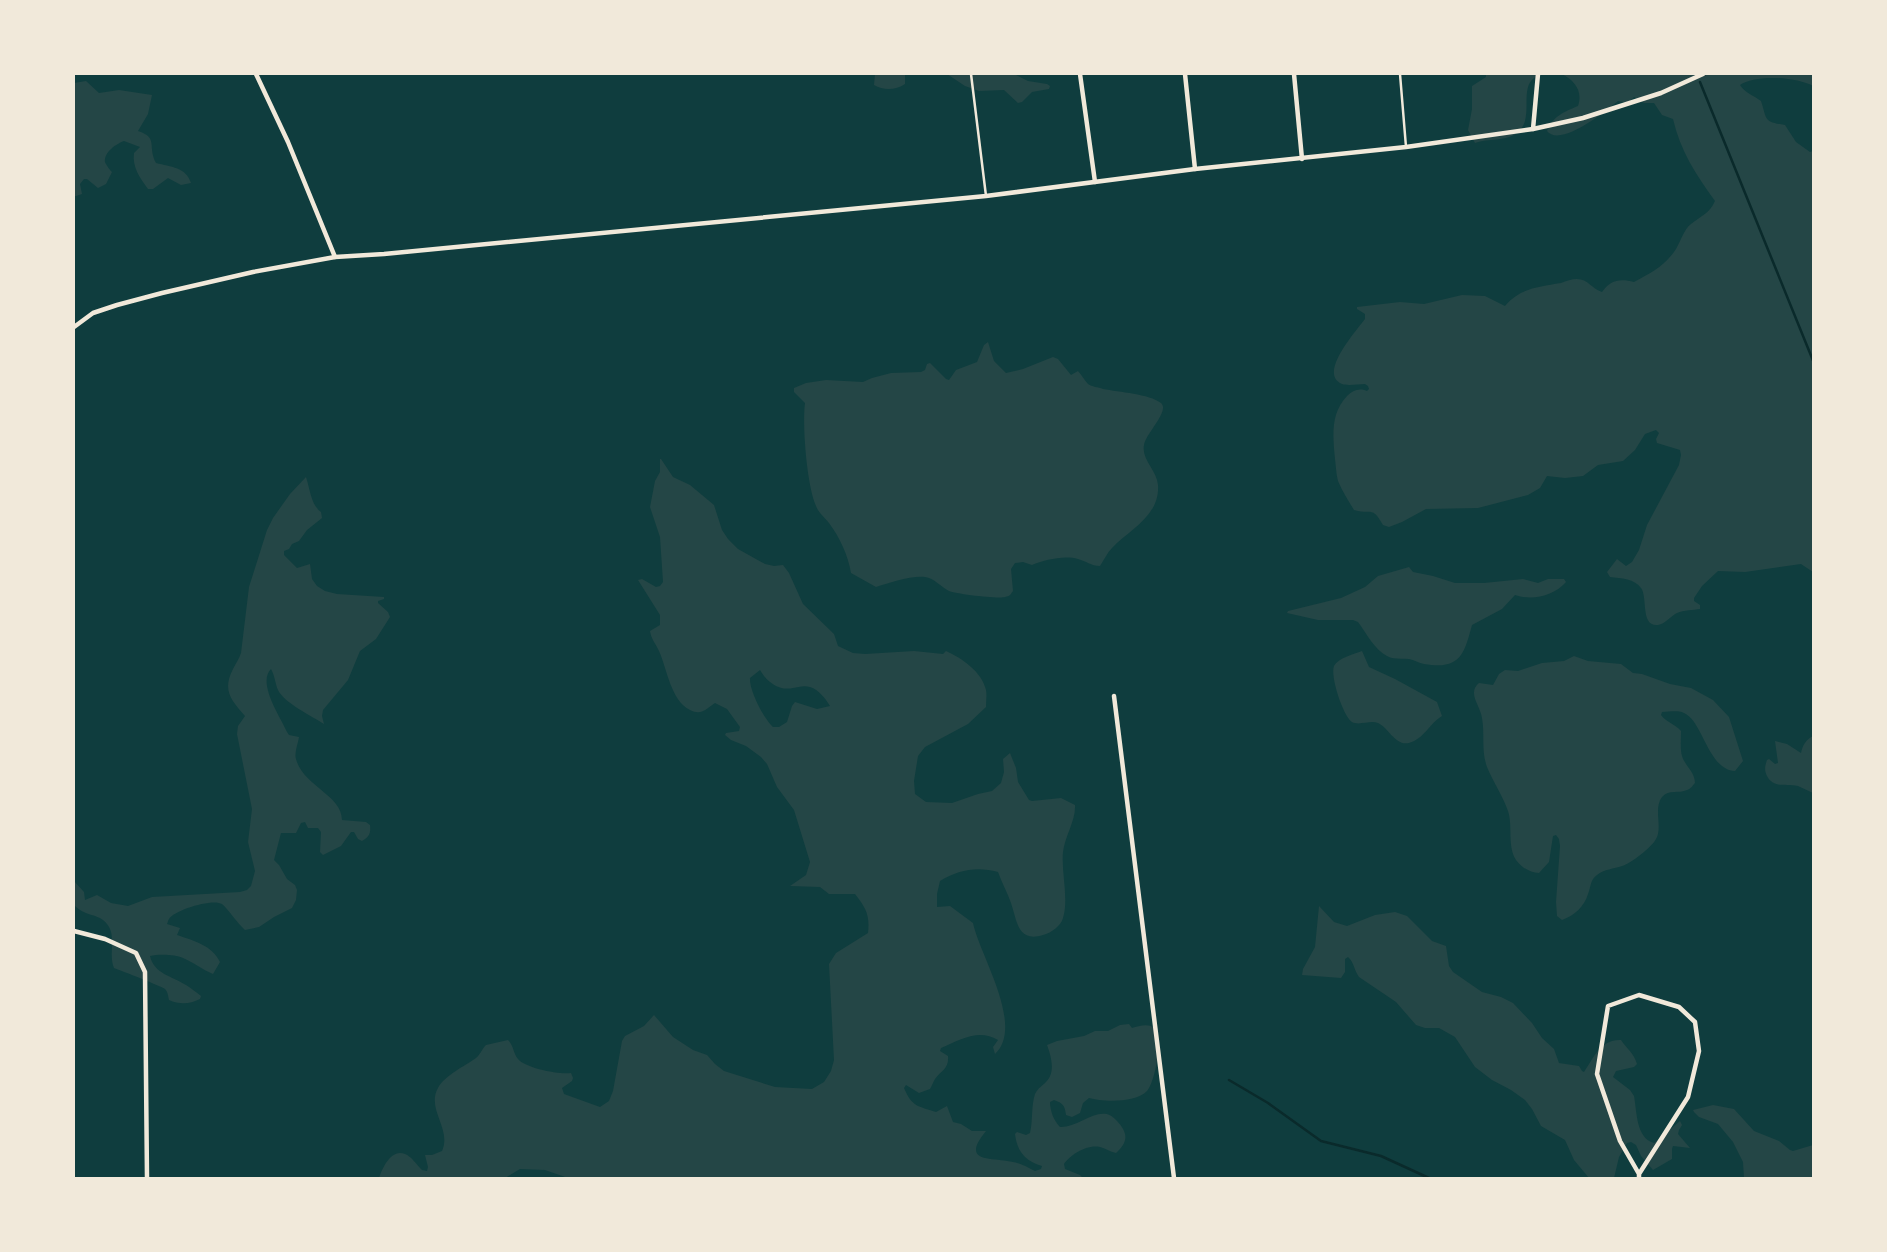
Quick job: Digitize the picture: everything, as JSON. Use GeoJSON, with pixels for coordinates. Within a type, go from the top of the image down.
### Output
{"type":"FeatureCollection","features":[{"type":"Feature","properties":{"kind":"street"},"geometry":{"type":"LineString","coordinates":[[256,74],[288,142],[335,257]]}},
{"type":"Feature","properties":{"kind":"street"},"geometry":{"type":"LineString","coordinates":[[1080,74],[1095,182]]}},
{"type":"Feature","properties":{"kind":"street"},"geometry":{"type":"LineString","coordinates":[[1185,74],[1195,169]]}},
{"type":"Feature","properties":{"kind":"street"},"geometry":{"type":"LineString","coordinates":[[1294,74],[1302,159]]}},
{"type":"Feature","properties":{"kind":"street"},"geometry":{"type":"LineString","coordinates":[[1533,129],[1538,74]]}},
{"type":"Feature","properties":{"kind":"street"},"geometry":{"type":"LineString","coordinates":[[74,327],[93,313],[117,305],[253,272],[335,257],[985,196],[1195,169],[1406,147],[1533,129],[1583,117],[1661,93],[1703,74]]}},
{"type":"Feature","properties":{"kind":"street"},"geometry":{"type":"LineString","coordinates":[[1114,696],[1174,1178]]}},
{"type":"Feature","properties":{"kind":"street"},"geometry":{"type":"LineString","coordinates":[[74,931],[105,939],[136,953],[145,972],[146,1178]]}},
{"type":"Feature","properties":{"kind":"street"},"geometry":{"type":"LineString","coordinates":[[1639,995],[1679,1007],[1687,1014],[1695,1022],[1699,1051],[1688,1097],[1639,1176],[1620,1141],[1597,1074],[1608,1006],[1639,995]]}},
{"type":"Feature","properties":{"kind":"lane"},"geometry":{"type":"LineString","coordinates":[[971,74],[985,196]]}},
{"type":"Feature","properties":{"kind":"lane"},"geometry":{"type":"LineString","coordinates":[[1401,74],[1406,147]]}},
{"type":"Feature","properties":{"kind":"shaded area"},"geometry":{"type":"Polygon","coordinates":[[[875,74],[905,74],[905,84],[890,89],[878,87],[874,85],[875,74]]]}},
{"type":"Feature","properties":{"kind":"shaded area"},"geometry":{"type":"Polygon","coordinates":[[[947,74],[1014,74],[1028,81],[1050,86],[1049,89],[1032,92],[1018,103],[1004,90],[979,91],[965,86],[947,74]]]}},
{"type":"Feature","properties":{"kind":"shaded area"},"geometry":{"type":"Polygon","coordinates":[[[1486,74],[1542,74],[1529,84],[1526,117],[1518,132],[1508,137],[1475,143],[1468,130],[1472,86],[1486,77],[1486,74]]]}},
{"type":"Feature","properties":{"kind":"shaded area"},"geometry":{"type":"Polygon","coordinates":[[[1562,74],[1813,74],[1813,86],[1797,80],[1776,78],[1755,79],[1740,85],[1761,101],[1769,121],[1785,125],[1796,142],[1810,152],[1813,151],[1813,572],[1801,564],[1745,572],[1718,571],[1694,598],[1700,609],[1677,613],[1658,625],[1652,624],[1647,617],[1641,588],[1627,580],[1610,577],[1607,572],[1617,559],[1626,566],[1632,562],[1647,525],[1679,465],[1680,450],[1657,443],[1659,433],[1656,430],[1645,434],[1635,450],[1623,461],[1598,465],[1583,476],[1547,476],[1540,488],[1528,495],[1478,508],[1426,509],[1389,527],[1383,525],[1373,513],[1354,510],[1337,476],[1333,434],[1335,418],[1347,396],[1352,392],[1369,389],[1365,384],[1342,384],[1335,379],[1336,362],[1341,352],[1365,319],[1365,314],[1357,307],[1400,302],[1424,304],[1462,295],[1485,296],[1505,306],[1517,295],[1530,289],[1575,279],[1581,279],[1602,292],[1612,283],[1620,280],[1634,282],[1660,266],[1674,252],[1688,227],[1713,205],[1715,201],[1690,162],[1673,119],[1662,115],[1654,103],[1644,103],[1634,97],[1628,103],[1618,101],[1572,132],[1553,135],[1547,131],[1556,118],[1578,106],[1577,87],[1562,74]]]}},
{"type":"Feature","properties":{"kind":"shaded area"},"geometry":{"type":"Polygon","coordinates":[[[86,81],[99,93],[119,90],[152,95],[148,114],[138,131],[151,140],[156,163],[182,171],[191,183],[181,185],[168,178],[153,189],[148,189],[134,163],[134,153],[140,147],[124,141],[114,146],[106,155],[105,162],[112,172],[106,184],[98,188],[84,179],[80,184],[82,194],[74,196],[74,83],[86,81]]]}},
{"type":"Feature","properties":{"kind":"shaded area"},"geometry":{"type":"Polygon","coordinates":[[[988,342],[994,361],[1006,373],[1053,357],[1058,359],[1071,375],[1078,371],[1091,386],[1142,395],[1161,403],[1163,407],[1160,417],[1144,445],[1145,455],[1158,485],[1154,505],[1149,514],[1110,550],[1100,566],[1067,558],[1032,565],[1015,563],[1011,569],[1013,591],[1007,597],[953,592],[925,577],[907,578],[876,587],[851,573],[840,541],[816,506],[806,456],[805,403],[794,392],[794,388],[826,380],[863,382],[891,373],[921,372],[930,363],[949,380],[956,370],[977,362],[988,342]]]}},
{"type":"Feature","properties":{"kind":"shaded area"},"geometry":{"type":"Polygon","coordinates":[[[661,459],[673,477],[690,485],[714,505],[722,530],[738,549],[765,564],[783,565],[803,604],[834,634],[838,646],[853,653],[865,654],[914,651],[943,654],[946,651],[965,662],[980,677],[986,690],[986,707],[968,724],[925,747],[918,756],[915,794],[926,802],[952,803],[992,791],[1001,783],[1003,759],[1010,753],[1018,782],[1029,800],[1061,798],[1075,805],[1063,852],[1065,911],[1060,924],[1049,933],[1034,937],[1023,933],[998,872],[968,870],[940,881],[937,907],[950,906],[973,923],[1003,1009],[1003,1042],[995,1054],[993,1047],[998,1040],[984,1035],[969,1036],[941,1048],[940,1051],[948,1056],[947,1064],[930,1089],[919,1093],[906,1085],[904,1088],[916,1105],[936,1112],[947,1106],[953,1122],[972,1131],[986,1131],[976,1149],[977,1154],[989,1159],[1016,1163],[1035,1171],[1042,1166],[1023,1154],[1015,1134],[1030,1133],[1035,1094],[1049,1078],[1052,1069],[1047,1045],[1095,1031],[1108,1031],[1120,1025],[1129,1024],[1132,1028],[1152,1026],[1157,1032],[1157,1059],[1153,1079],[1142,1095],[1119,1100],[1089,1098],[1083,1103],[1080,1113],[1072,1117],[1066,1115],[1060,1102],[1050,1102],[1053,1116],[1060,1127],[1104,1114],[1110,1115],[1124,1130],[1124,1142],[1116,1153],[1100,1147],[1090,1147],[1079,1151],[1064,1164],[1065,1169],[1083,1178],[568,1178],[545,1170],[520,1169],[505,1178],[379,1178],[388,1160],[400,1153],[407,1155],[422,1170],[427,1171],[425,1155],[442,1151],[444,1143],[435,1104],[438,1088],[450,1075],[477,1057],[486,1045],[508,1040],[516,1057],[522,1062],[543,1070],[571,1073],[572,1081],[562,1088],[564,1094],[600,1107],[609,1101],[613,1091],[622,1041],[625,1036],[644,1026],[654,1015],[673,1037],[693,1050],[707,1055],[724,1071],[775,1087],[812,1089],[824,1082],[831,1071],[834,1060],[829,964],[836,953],[868,933],[868,916],[855,894],[829,894],[820,887],[790,886],[806,875],[810,862],[794,810],[777,787],[767,764],[746,746],[725,735],[739,731],[740,727],[727,709],[715,703],[704,711],[694,712],[678,700],[670,684],[650,631],[660,625],[660,615],[638,580],[642,579],[656,587],[663,582],[660,537],[650,507],[655,481],[660,472],[661,459]],[[760,670],[750,678],[750,683],[765,718],[773,727],[787,722],[795,702],[817,709],[830,706],[813,688],[783,688],[774,685],[760,670]]]}},
{"type":"Feature","properties":{"kind":"shaded area"},"geometry":{"type":"Polygon","coordinates":[[[306,477],[313,501],[322,518],[307,530],[299,541],[284,551],[284,555],[297,568],[310,564],[312,579],[325,591],[384,597],[378,603],[390,617],[376,639],[360,651],[348,680],[323,710],[324,724],[281,695],[271,669],[267,675],[268,691],[289,735],[299,737],[296,757],[300,768],[336,804],[342,820],[366,822],[370,825],[370,833],[362,841],[351,832],[341,846],[323,855],[320,852],[321,832],[318,828],[308,828],[305,822],[301,823],[296,833],[281,833],[274,860],[287,879],[295,885],[296,900],[292,908],[259,927],[245,930],[222,904],[217,903],[194,906],[172,916],[167,924],[180,928],[177,935],[212,951],[220,962],[213,974],[180,957],[150,956],[159,971],[201,996],[192,1002],[177,1003],[169,1000],[165,989],[114,968],[110,929],[104,921],[74,905],[74,881],[84,892],[85,900],[97,895],[111,903],[128,906],[152,897],[240,892],[251,886],[255,871],[248,842],[252,809],[237,734],[238,726],[245,716],[232,700],[228,683],[241,653],[249,587],[267,530],[290,494],[306,477]]]}},
{"type":"Feature","properties":{"kind":"shaded area"},"geometry":{"type":"Polygon","coordinates":[[[1409,567],[1413,572],[1455,583],[1523,579],[1538,583],[1548,579],[1564,579],[1566,582],[1555,591],[1542,596],[1515,595],[1502,609],[1472,625],[1463,652],[1446,665],[1389,657],[1379,650],[1358,622],[1353,620],[1318,620],[1287,613],[1341,598],[1365,587],[1378,576],[1409,567]]]}},
{"type":"Feature","properties":{"kind":"shaded area"},"geometry":{"type":"Polygon","coordinates":[[[1362,651],[1369,667],[1437,702],[1442,716],[1414,741],[1400,742],[1378,723],[1352,722],[1348,718],[1336,687],[1334,666],[1362,651]]]}},
{"type":"Feature","properties":{"kind":"shaded area"},"geometry":{"type":"Polygon","coordinates":[[[1574,656],[1588,661],[1621,664],[1633,673],[1691,688],[1713,700],[1729,717],[1743,761],[1735,771],[1726,769],[1718,763],[1691,718],[1681,712],[1662,712],[1663,717],[1681,731],[1682,756],[1695,783],[1684,791],[1668,793],[1662,797],[1658,807],[1659,829],[1654,842],[1630,862],[1597,875],[1581,907],[1562,920],[1557,916],[1556,902],[1559,839],[1556,835],[1553,836],[1549,862],[1539,873],[1526,869],[1516,860],[1512,849],[1508,811],[1485,761],[1482,718],[1474,691],[1479,683],[1493,685],[1499,674],[1505,670],[1518,671],[1542,663],[1564,661],[1574,656]]]}},
{"type":"Feature","properties":{"kind":"shaded area"},"geometry":{"type":"Polygon","coordinates":[[[1813,736],[1813,793],[1798,786],[1773,783],[1766,774],[1765,766],[1769,759],[1775,764],[1778,763],[1775,741],[1787,744],[1801,753],[1805,743],[1813,736]]]}},
{"type":"Feature","properties":{"kind":"shaded area"},"geometry":{"type":"Polygon","coordinates":[[[1319,906],[1334,922],[1347,926],[1375,915],[1395,912],[1407,916],[1432,941],[1446,946],[1449,966],[1453,972],[1482,992],[1513,1003],[1554,1049],[1559,1063],[1579,1066],[1584,1072],[1603,1046],[1614,1040],[1621,1040],[1637,1064],[1616,1071],[1613,1077],[1634,1096],[1638,1124],[1644,1136],[1654,1143],[1680,1121],[1682,1125],[1678,1134],[1690,1148],[1673,1146],[1672,1159],[1653,1170],[1636,1145],[1627,1143],[1619,1157],[1614,1178],[1589,1178],[1574,1160],[1565,1140],[1541,1126],[1525,1100],[1475,1067],[1455,1037],[1439,1028],[1416,1025],[1396,1002],[1359,977],[1348,957],[1345,959],[1345,972],[1341,978],[1302,975],[1315,947],[1319,906]]]}},
{"type":"Feature","properties":{"kind":"shaded area"},"geometry":{"type":"Polygon","coordinates":[[[1713,1105],[1734,1109],[1754,1131],[1779,1141],[1790,1150],[1813,1145],[1813,1178],[1744,1178],[1743,1162],[1733,1142],[1718,1124],[1699,1117],[1693,1110],[1713,1105]]]}},
{"type":"Feature","properties":{"kind":"waterway"},"geometry":{"type":"LineString","coordinates":[[1700,82],[1814,363]]}},
{"type":"Feature","properties":{"kind":"waterway"},"geometry":{"type":"LineString","coordinates":[[1229,1080],[1268,1103],[1321,1141],[1381,1156],[1429,1178]]}}]}
